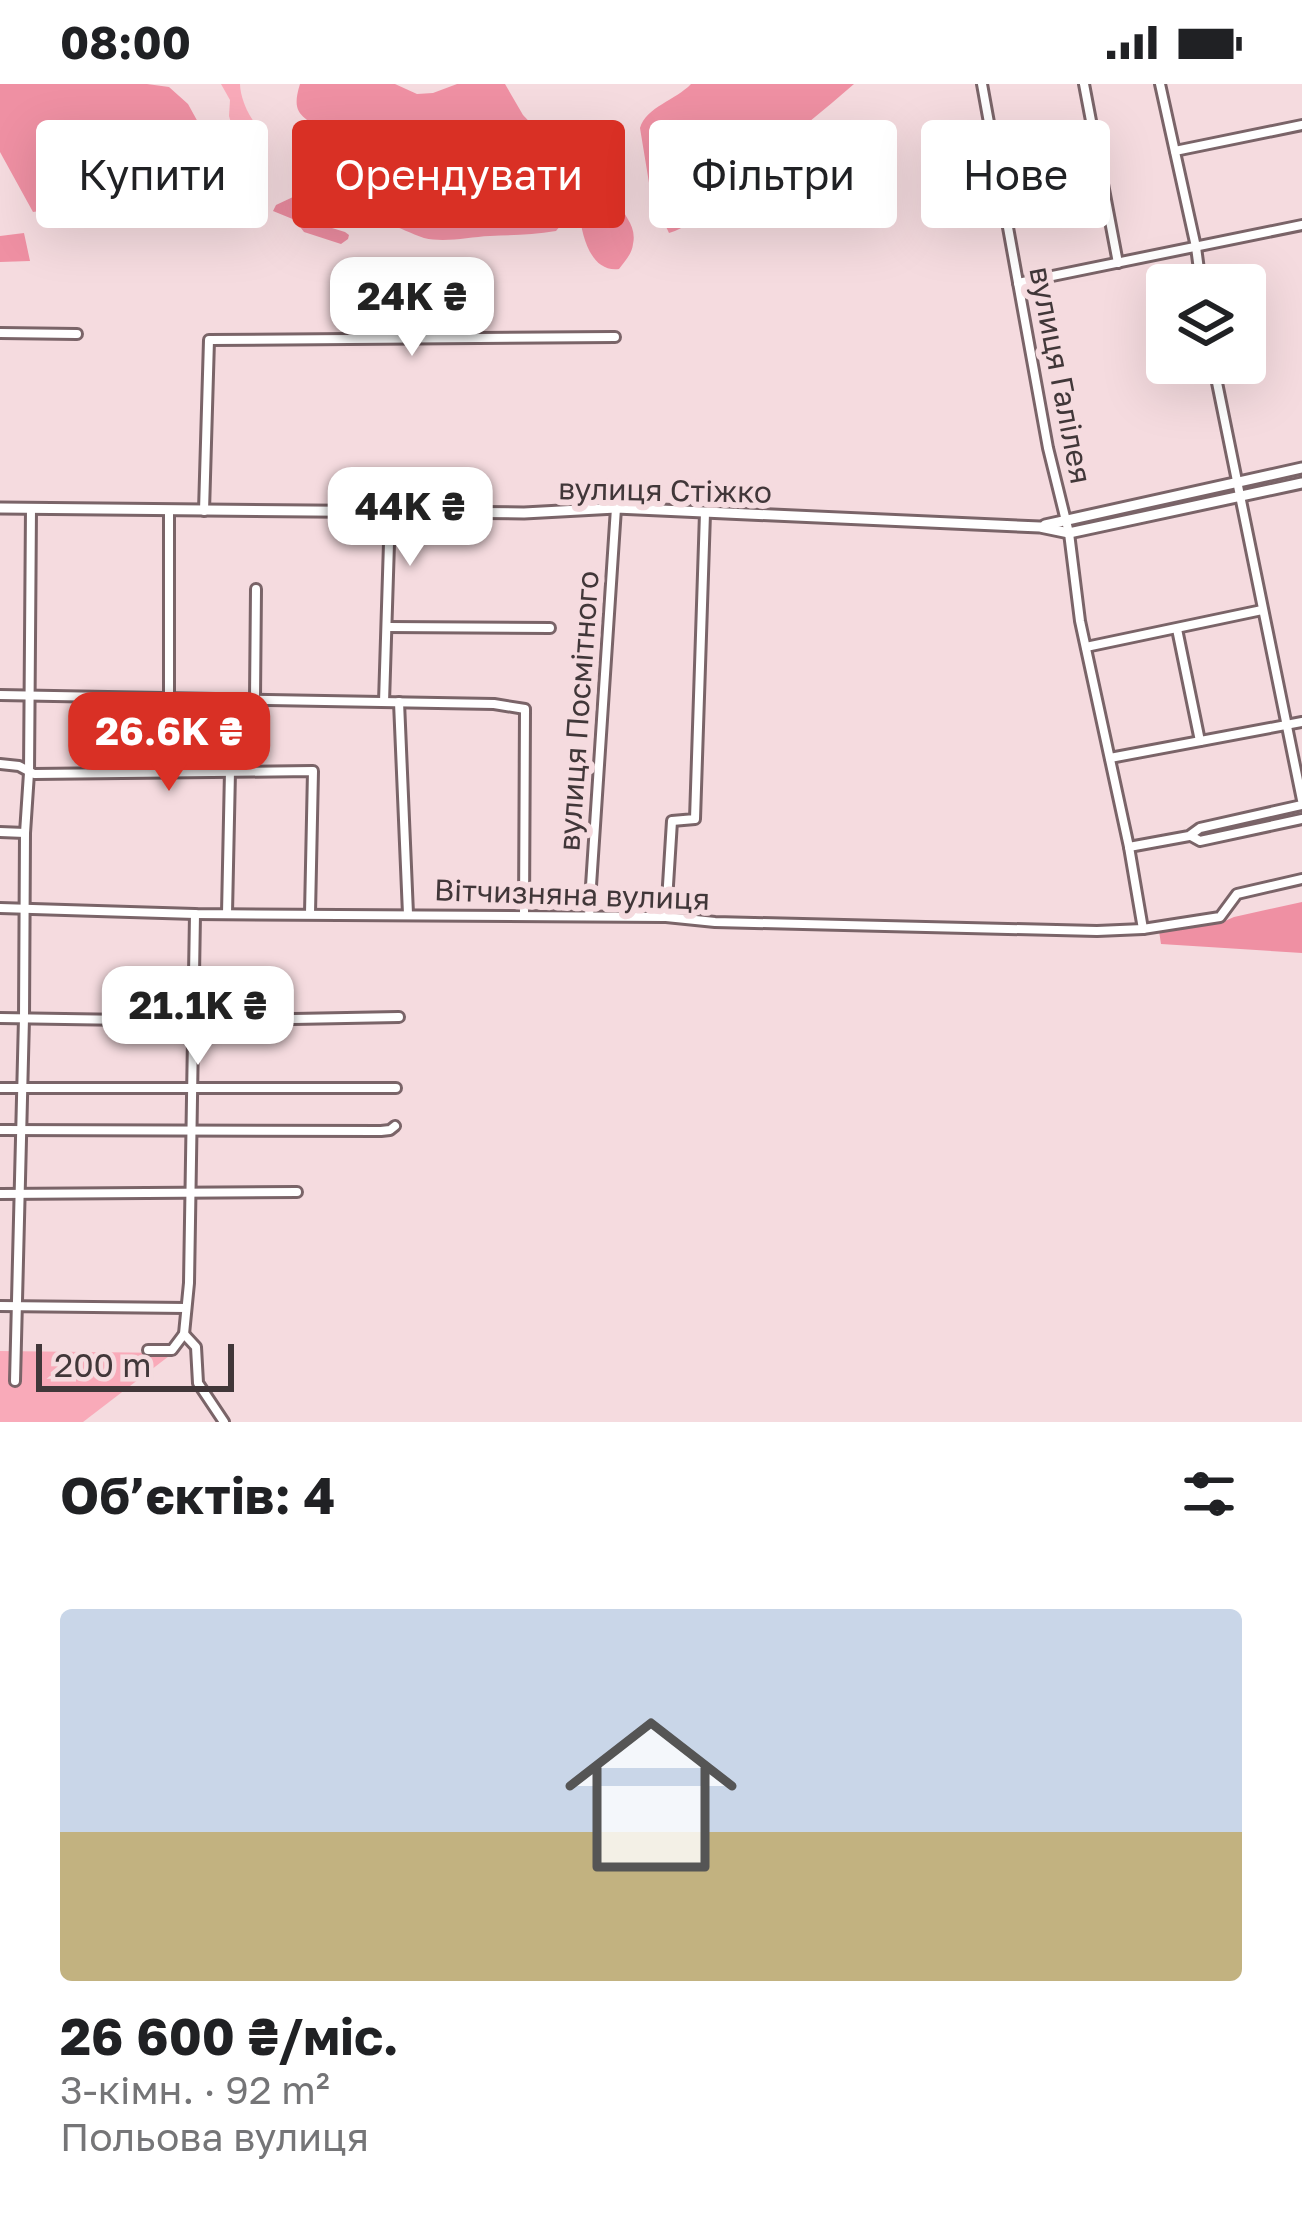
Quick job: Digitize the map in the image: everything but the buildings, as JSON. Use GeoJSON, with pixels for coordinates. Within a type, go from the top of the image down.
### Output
{"type":"FeatureCollection","features":[{"type":"Feature","properties":{"kind":"street","name":"вулиця Галілея"},"geometry":{"type":"LineString","coordinates":[[982,84],[1143,929]]}},
{"type":"Feature","properties":{"kind":"street"},"geometry":{"type":"LineString","coordinates":[[1084,84],[1118,263]]}},
{"type":"Feature","properties":{"kind":"street"},"geometry":{"type":"LineString","coordinates":[[1160,84],[1198,264]]}},
{"type":"Feature","properties":{"kind":"street"},"geometry":{"type":"LineString","coordinates":[[1175,152],[1302,125]]}},
{"type":"Feature","properties":{"kind":"street"},"geometry":{"type":"LineString","coordinates":[[1018,283],[1302,225]]}},
{"type":"Feature","properties":{"kind":"street"},"geometry":{"type":"LineString","coordinates":[[0,334],[77,334]]}},
{"type":"Feature","properties":{"kind":"street"},"geometry":{"type":"LineString","coordinates":[[204,511],[209,340],[615,337]]}},
{"type":"Feature","properties":{"kind":"street"},"geometry":{"type":"LineString","coordinates":[[1130,847],[1189,836],[1200,828],[1302,803],[1217,384]]}},
{"type":"Feature","properties":{"kind":"street","name":"вулиця Стіжко"},"geometry":{"type":"LineString","coordinates":[[1040,526],[1302,468]]}},
{"type":"Feature","properties":{"kind":"street","name":"вулиця Стіжко"},"geometry":{"type":"LineString","coordinates":[[0,508],[524,513],[616,508],[1040,526],[1069,533],[1302,483]]}},
{"type":"Feature","properties":{"kind":"street"},"geometry":{"type":"LineString","coordinates":[[15,1382],[31,508]]}},
{"type":"Feature","properties":{"kind":"street","name":"вулиця Посмітного"},"geometry":{"type":"LineString","coordinates":[[589,916],[616,508]]}},
{"type":"Feature","properties":{"kind":"street"},"geometry":{"type":"LineString","coordinates":[[385,702],[390,510]]}},
{"type":"Feature","properties":{"kind":"street"},"geometry":{"type":"LineString","coordinates":[[169,698],[170,511]]}},
{"type":"Feature","properties":{"kind":"street"},"geometry":{"type":"LineString","coordinates":[[666,917],[672,821],[695,819],[705,513]]}},
{"type":"Feature","properties":{"kind":"street"},"geometry":{"type":"LineString","coordinates":[[255,698],[256,589]]}},
{"type":"Feature","properties":{"kind":"street"},"geometry":{"type":"LineString","coordinates":[[1086,647],[1262,610]]}},
{"type":"Feature","properties":{"kind":"street"},"geometry":{"type":"LineString","coordinates":[[387,626],[550,628]]}},
{"type":"Feature","properties":{"kind":"street"},"geometry":{"type":"LineString","coordinates":[[1177,629],[1200,741]]}},
{"type":"Feature","properties":{"kind":"street"},"geometry":{"type":"LineString","coordinates":[[0,694],[494,704],[525,709],[524,915]]}},
{"type":"Feature","properties":{"kind":"street"},"geometry":{"type":"LineString","coordinates":[[399,702],[408,914]]}},
{"type":"Feature","properties":{"kind":"street"},"geometry":{"type":"LineString","coordinates":[[1110,758],[1302,722]]}},
{"type":"Feature","properties":{"kind":"street"},"geometry":{"type":"LineString","coordinates":[[0,764],[20,766],[29,773],[313,771],[310,913]]}},
{"type":"Feature","properties":{"kind":"street"},"geometry":{"type":"LineString","coordinates":[[227,913],[230,771]]}},
{"type":"Feature","properties":{"kind":"street"},"geometry":{"type":"LineString","coordinates":[[1189,836],[1200,841],[1302,819]]}},
{"type":"Feature","properties":{"kind":"street"},"geometry":{"type":"LineString","coordinates":[[0,832],[25,832]]}},
{"type":"Feature","properties":{"kind":"street","name":"Вітчизняна вулиця"},"geometry":{"type":"LineString","coordinates":[[0,908],[666,917],[1097,931],[1220,917],[1237,894],[1302,879]]}},
{"type":"Feature","properties":{"kind":"street"},"geometry":{"type":"LineString","coordinates":[[148,1350],[172,1350],[181,1341],[187,1308],[195,914]]}},
{"type":"Feature","properties":{"kind":"street"},"geometry":{"type":"LineString","coordinates":[[0,1018],[399,1017]]}},
{"type":"Feature","properties":{"kind":"street"},"geometry":{"type":"LineString","coordinates":[[0,1088],[396,1088]]}},
{"type":"Feature","properties":{"kind":"street"},"geometry":{"type":"LineString","coordinates":[[0,1130],[381,1131],[395,1126]]}},
{"type":"Feature","properties":{"kind":"street"},"geometry":{"type":"LineString","coordinates":[[0,1194],[297,1192]]}},
{"type":"Feature","properties":{"kind":"street"},"geometry":{"type":"LineString","coordinates":[[0,1306],[187,1308]]}},
{"type":"Feature","properties":{"kind":"street"},"geometry":{"type":"LineString","coordinates":[[184,1334],[196,1348],[198,1383],[224,1422]]}},
{"type":"Feature","properties":{"kind":"shaded area"},"geometry":{"type":"Polygon","coordinates":[[[0,84],[169,87],[197,120],[36,120],[36,212],[0,152],[0,84]]]}},
{"type":"Feature","properties":{"kind":"shaded area"},"geometry":{"type":"Polygon","coordinates":[[[221,84],[240,84],[253,120],[230,120],[230,100],[221,84]]]}},
{"type":"Feature","properties":{"kind":"shaded area"},"geometry":{"type":"Polygon","coordinates":[[[300,84],[395,84],[417,94],[457,84],[505,84],[528,120],[307,120],[298,110],[300,84]]]}},
{"type":"Feature","properties":{"kind":"shaded area"},"geometry":{"type":"Polygon","coordinates":[[[691,84],[854,84],[810,120],[649,120],[649,183],[640,128],[648,115],[691,84]]]}},
{"type":"Feature","properties":{"kind":"shaded area"},"geometry":{"type":"Polygon","coordinates":[[[292,197],[292,219],[273,211],[292,197]]]}},
{"type":"Feature","properties":{"kind":"shaded area"},"geometry":{"type":"Polygon","coordinates":[[[625,214],[634,238],[619,269],[595,259],[582,230],[625,228],[625,214]]]}},
{"type":"Feature","properties":{"kind":"shaded area"},"geometry":{"type":"Polygon","coordinates":[[[301,228],[332,228],[349,235],[341,244],[301,228]]]}},
{"type":"Feature","properties":{"kind":"shaded area"},"geometry":{"type":"Polygon","coordinates":[[[399,228],[558,228],[440,240],[399,228]]]}},
{"type":"Feature","properties":{"kind":"shaded area"},"geometry":{"type":"Polygon","coordinates":[[[24,233],[30,261],[0,262],[0,236],[24,233]]]}},
{"type":"Feature","properties":{"kind":"shaded area"},"geometry":{"type":"Polygon","coordinates":[[[1302,902],[1302,953],[1161,944],[1159,931],[1302,902]]]}},
{"type":"Feature","properties":{"kind":"shaded area"},"geometry":{"type":"Polygon","coordinates":[[[0,1351],[173,1353],[83,1422],[0,1422],[0,1351]]]}}]}
